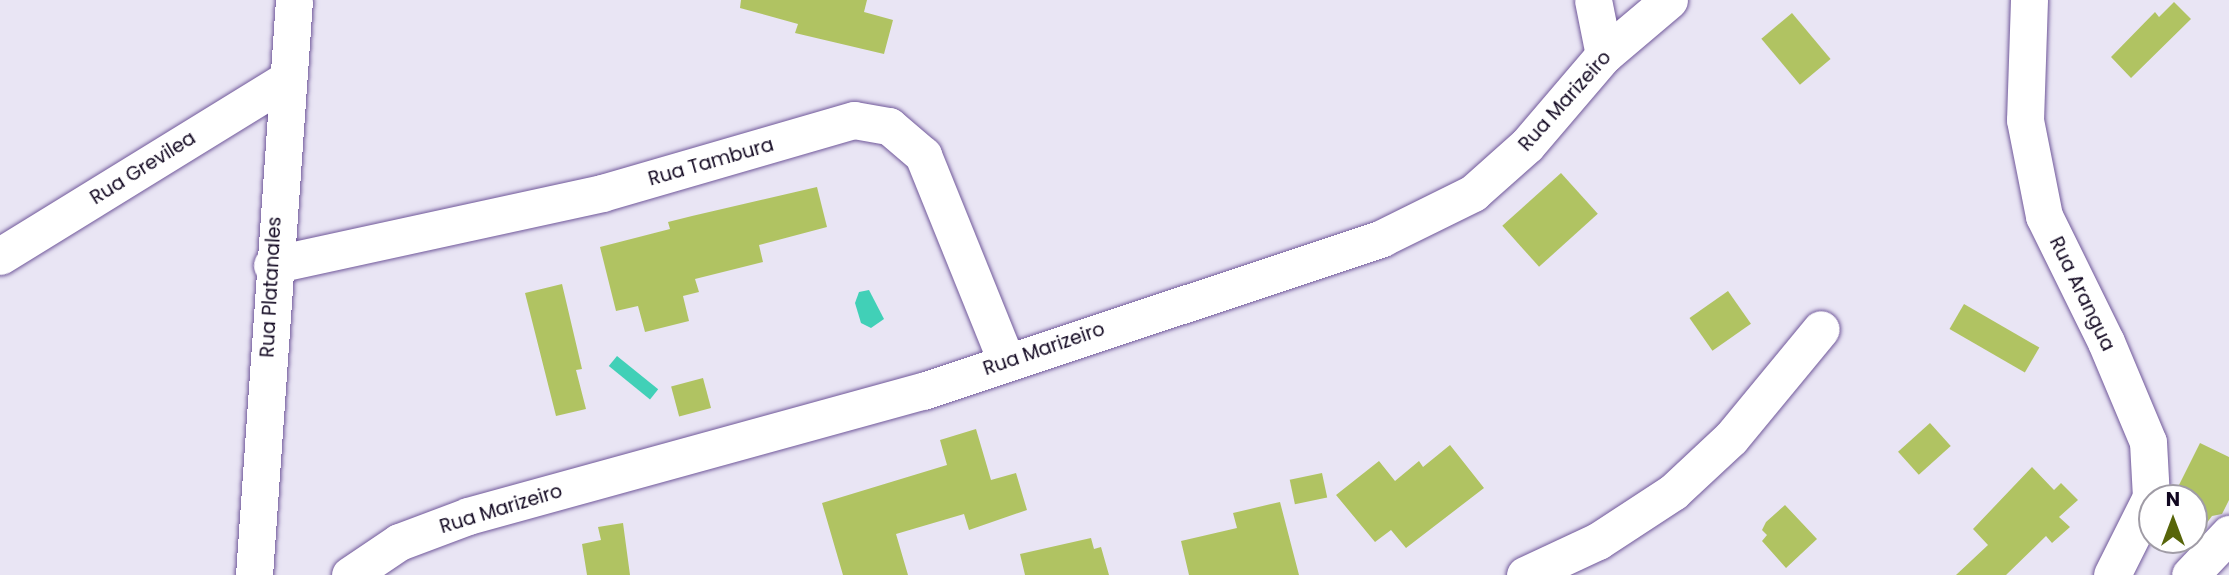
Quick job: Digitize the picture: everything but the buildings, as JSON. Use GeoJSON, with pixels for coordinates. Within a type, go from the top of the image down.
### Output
{"type":"FeatureCollection","features":[{"type":"Feature","properties":{"kind":"street","name":"Rua Platanales"},"geometry":{"type":"LineString","coordinates":[[254,575],[272,265],[285,81],[294,0]]}},
{"type":"Feature","properties":{"kind":"street"},"geometry":{"type":"LineString","coordinates":[[1593,0],[1604,55]]}},
{"type":"Feature","properties":{"kind":"street","name":"Rua Marizeiro"},"geometry":{"type":"LineString","coordinates":[[350,575],[400,542],[468,516],[923,391],[1006,360],[1382,237],[1474,193],[1527,145],[1604,55],[1669,0]]}},
{"type":"Feature","properties":{"kind":"street","name":"Rua Arangua"},"geometry":{"type":"LineString","coordinates":[[2029,0],[2025,120],[2044,216],[2106,342],[2148,442],[2151,497],[2112,575]]}},
{"type":"Feature","properties":{"kind":"street","name":"Rua Grevilea"},"geometry":{"type":"LineString","coordinates":[[0,256],[285,81]]}},
{"type":"Feature","properties":{"kind":"street","name":"Rua Tambura"},"geometry":{"type":"LineString","coordinates":[[272,265],[602,193],[854,120],[889,126],[923,155],[1006,360]]}},
{"type":"Feature","properties":{"kind":"street"},"geometry":{"type":"LineString","coordinates":[[1525,575],[1598,541],[1673,492],[1731,438],[1821,329]]}},
{"type":"Feature","properties":{"kind":"street"},"geometry":{"type":"LineString","coordinates":[[2190,575],[2229,534]]}},
{"type":"Feature","properties":{"kind":"shaded area"},"geometry":{"type":"Polygon","coordinates":[[[869,290],[884,319],[871,328],[861,323],[855,303],[859,292],[869,290]]]}},
{"type":"Feature","properties":{"kind":"shaded area"},"geometry":{"type":"Polygon","coordinates":[[[617,356],[658,389],[650,399],[609,366],[617,356]]]}}]}
